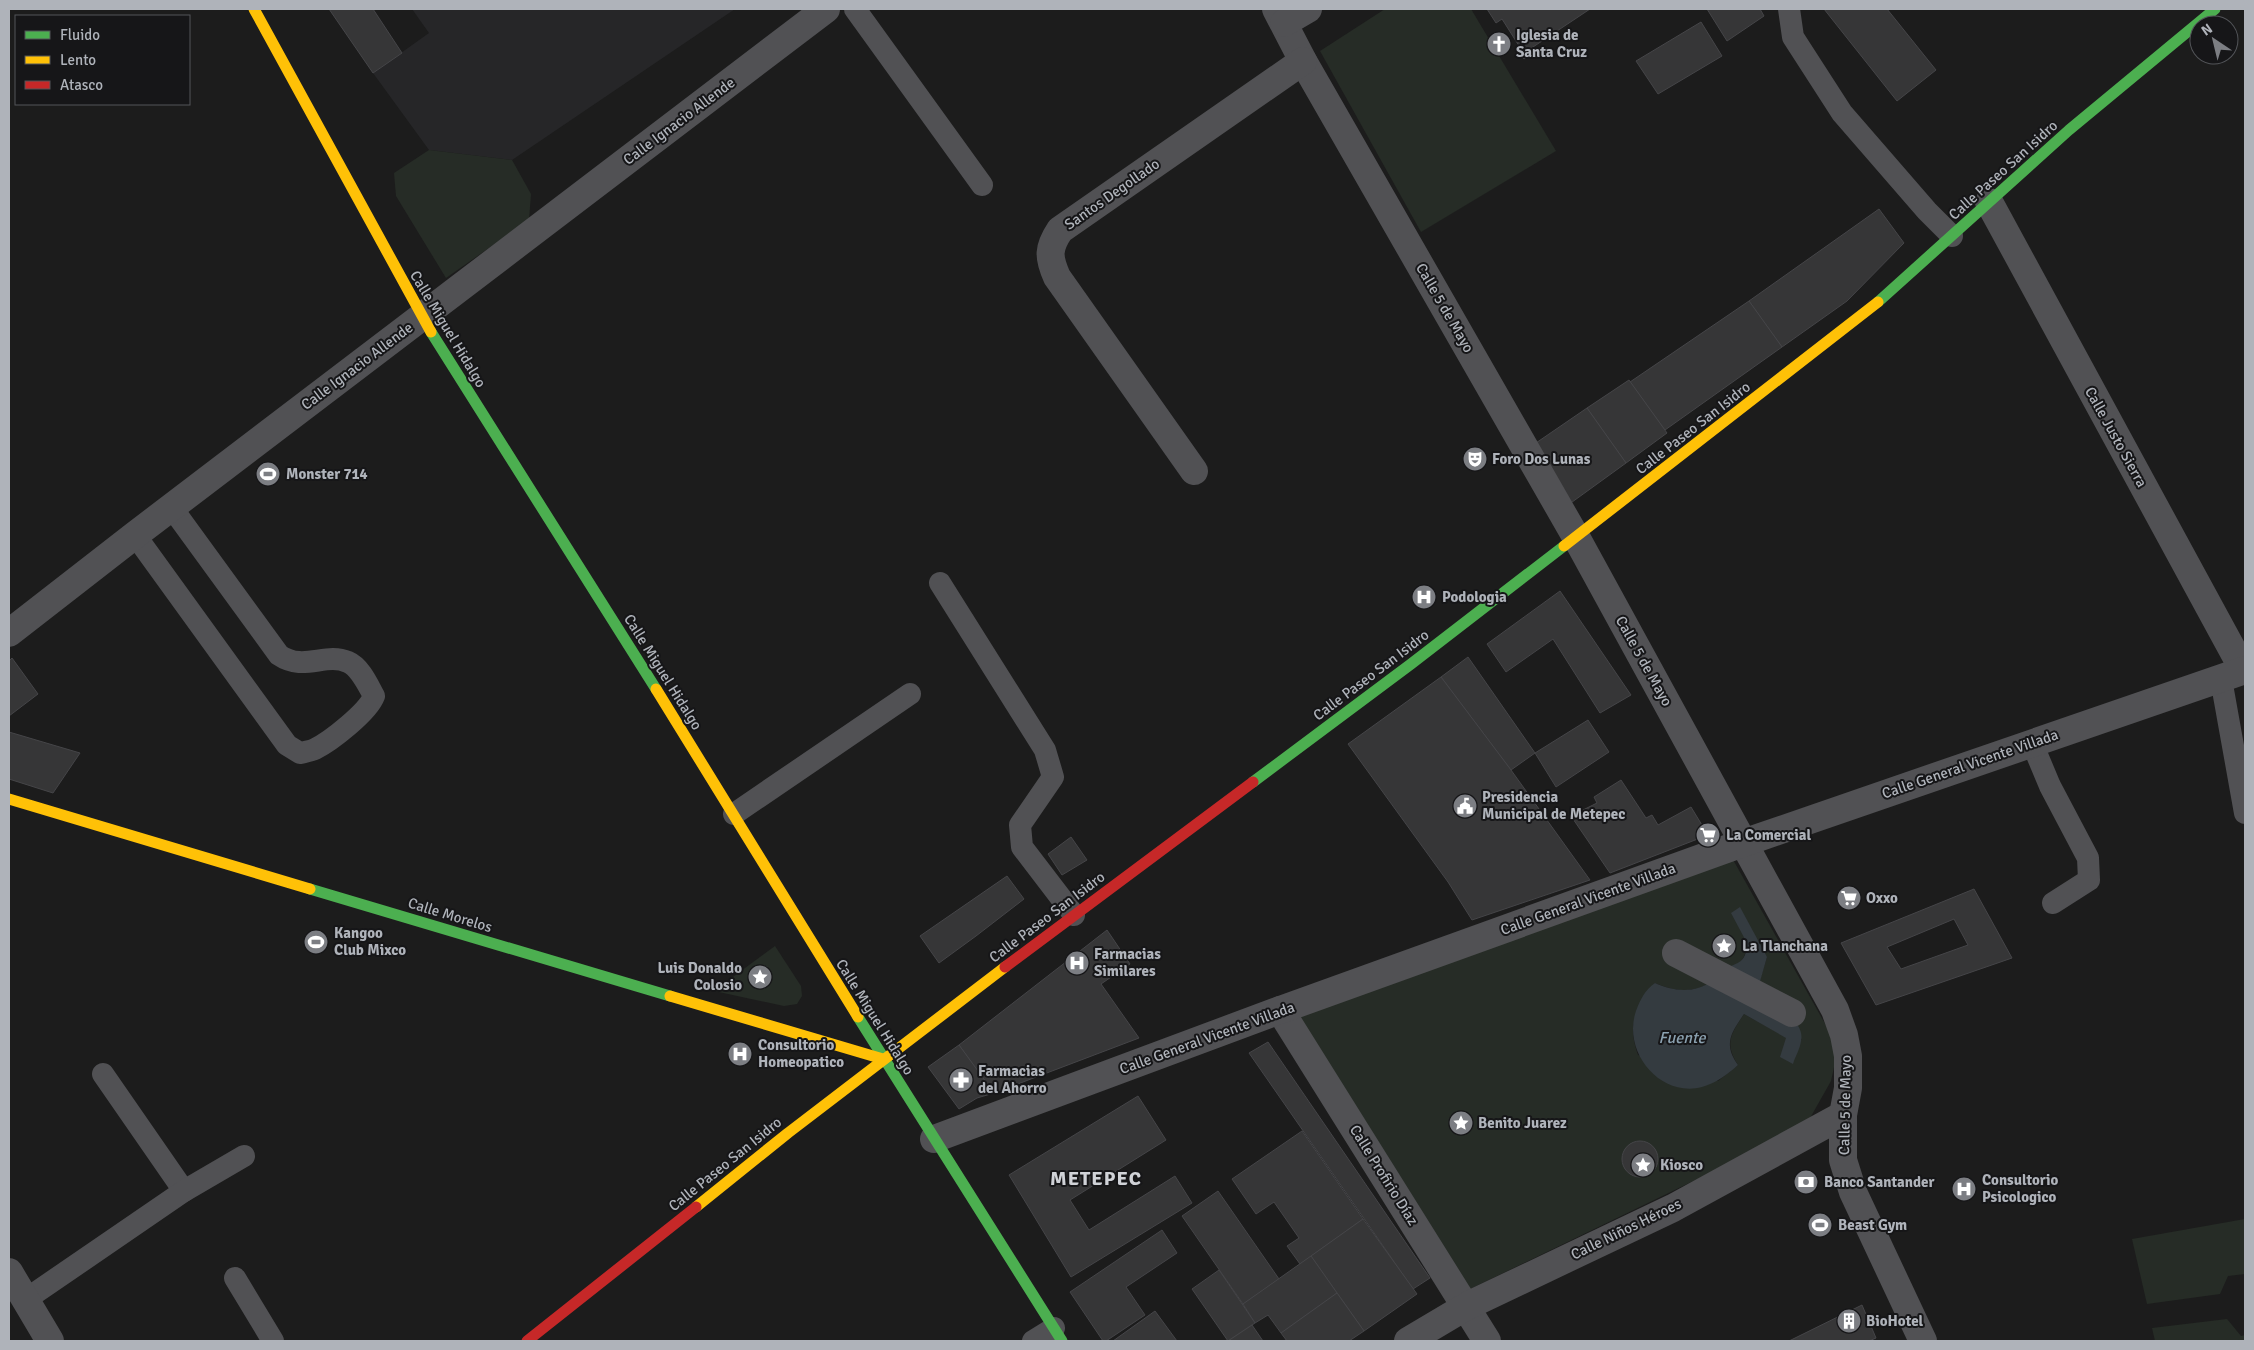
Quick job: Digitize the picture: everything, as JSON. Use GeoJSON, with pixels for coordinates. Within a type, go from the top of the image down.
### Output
{"type":"FeatureCollection","features":[{"type":"Feature","properties":{"kind":"main road","name":"Calle Miguel Hidalgo"},"geometry":{"type":"LineString","coordinates":[[254,9],[422,317],[734,814],[883,1060],[1058,1335]]}},
{"type":"Feature","properties":{"kind":"main road","name":"Calle Paseo San Isidro"},"geometry":{"type":"LineString","coordinates":[[527,1341],[788,1133],[883,1060],[1074,915],[1404,670],[1865,314],[2069,130],[2215,9]]}},
{"type":"Feature","properties":{"kind":"main road","name":"Calle Morelos"},"geometry":{"type":"LineString","coordinates":[[9,800],[883,1060]]}},
{"type":"Feature","properties":{"kind":"street","name":"Calle Ignacio Allende"},"geometry":{"type":"LineString","coordinates":[[9,634],[135,535],[826,9]]}},
{"type":"Feature","properties":{"kind":"street"},"geometry":{"type":"LineString","coordinates":[[1280,16],[1308,9]]}},
{"type":"Feature","properties":{"kind":"street","name":"Calle 5 de Mayo"},"geometry":{"type":"LineString","coordinates":[[1280,16],[1303,60],[1576,537],[1835,1010],[1844,1035],[1848,1056],[1848,1088],[1843,1114],[1843,1160],[1853,1192],[1923,1341]]}},
{"type":"Feature","properties":{"kind":"street","name":"Santos Degollado"},"geometry":{"type":"LineString","coordinates":[[1194,471],[1057,277],[1051,262],[1051,243],[1060,230],[1303,60]]}},
{"type":"Feature","properties":{"kind":"street","name":"Calle Justo Sierra"},"geometry":{"type":"LineString","coordinates":[[1989,202],[2237,673]]}},
{"type":"Feature","properties":{"kind":"street","name":"Calle General Vicente Villada"},"geometry":{"type":"LineString","coordinates":[[934,1139],[1280,1010],[1743,843],[2237,673]]}},
{"type":"Feature","properties":{"kind":"street"},"geometry":{"type":"LineString","coordinates":[[1676,953],[1792,1013]]}},
{"type":"Feature","properties":{"kind":"street","name":"Calle Profirio Díaz"},"geometry":{"type":"LineString","coordinates":[[1280,1010],[1467,1306],[1487,1341]]}},
{"type":"Feature","properties":{"kind":"street","name":"Calle Niños Héroes"},"geometry":{"type":"LineString","coordinates":[[1408,1341],[1467,1306],[1673,1208],[1843,1114]]}},
{"type":"Feature","properties":{"kind":"street"},"geometry":{"type":"LineString","coordinates":[[9,1272],[50,1341]]}},
{"type":"Feature","properties":{"kind":"lane"},"geometry":{"type":"LineString","coordinates":[[855,9],[982,185]]}},
{"type":"Feature","properties":{"kind":"lane"},"geometry":{"type":"LineString","coordinates":[[1789,9],[1793,37],[1842,113],[1927,211],[1952,236]]}},
{"type":"Feature","properties":{"kind":"lane"},"geometry":{"type":"LineString","coordinates":[[135,535],[287,745],[300,753],[315,749],[371,706],[374,696],[364,678],[349,662],[333,660],[303,663],[288,661],[278,655],[172,508]]}},
{"type":"Feature","properties":{"kind":"lane"},"geometry":{"type":"LineString","coordinates":[[940,584],[1045,750],[1052,777],[1020,825],[1022,847],[1074,915]]}},
{"type":"Feature","properties":{"kind":"lane"},"geometry":{"type":"LineString","coordinates":[[2237,673],[2245,813]]}},
{"type":"Feature","properties":{"kind":"lane"},"geometry":{"type":"LineString","coordinates":[[734,814],[910,694]]}},
{"type":"Feature","properties":{"kind":"lane"},"geometry":{"type":"LineString","coordinates":[[2032,742],[2050,786],[2088,858],[2089,880],[2054,903]]}},
{"type":"Feature","properties":{"kind":"lane"},"geometry":{"type":"LineString","coordinates":[[104,1074],[184,1191]]}},
{"type":"Feature","properties":{"kind":"lane"},"geometry":{"type":"LineString","coordinates":[[26,1300],[184,1191],[244,1156]]}},
{"type":"Feature","properties":{"kind":"lane"},"geometry":{"type":"LineString","coordinates":[[235,1278],[273,1341]]}},
{"type":"Feature","properties":{"kind":"lane"},"geometry":{"type":"LineString","coordinates":[[1033,1341],[1058,1335]]}},
{"type":"Feature","properties":{"kind":"shaded area"},"geometry":{"type":"Polygon","coordinates":[[[412,9],[735,9],[512,160],[429,150],[373,73],[429,33],[412,9]]]}},
{"type":"Feature","properties":{"kind":"shaded area"},"geometry":{"type":"Polygon","coordinates":[[[1385,9],[1471,9],[1556,151],[1421,232],[1320,51],[1385,9]]]}},
{"type":"Feature","properties":{"kind":"shaded area"},"geometry":{"type":"Polygon","coordinates":[[[429,150],[512,160],[531,194],[529,220],[446,278],[396,196],[394,173],[429,150]]]}},
{"type":"Feature","properties":{"kind":"shaded area"},"geometry":{"type":"Polygon","coordinates":[[[1722,840],[1833,1038],[1836,1058],[1831,1081],[1805,1127],[1466,1291],[1289,1015],[1722,840]],[[1745,936],[1746,949],[1741,961],[1734,966],[1724,969],[1704,986],[1683,990],[1655,983],[1635,1017],[1633,1025],[1638,1055],[1718,1081],[1738,1065],[1731,1051],[1730,1044],[1733,1033],[1744,1014],[1787,1038],[1802,1040],[1754,999],[1767,957],[1745,936]]]}},
{"type":"Feature","properties":{"kind":"shaded area"},"geometry":{"type":"Polygon","coordinates":[[[775,946],[801,986],[802,996],[797,1004],[784,1006],[714,991],[775,946]]]}},
{"type":"Feature","properties":{"kind":"shaded area"},"geometry":{"type":"Polygon","coordinates":[[[2245,1219],[2245,1274],[2228,1276],[2220,1294],[2147,1304],[2132,1239],[2245,1219]]]}},
{"type":"Feature","properties":{"kind":"shaded area"},"geometry":{"type":"Polygon","coordinates":[[[2227,1319],[2241,1336],[2245,1335],[2245,1341],[2155,1341],[2152,1328],[2227,1319]]]}},
{"type":"Feature","properties":{"kind":"water","name":"Fuente"},"geometry":{"type":"Polygon","coordinates":[[[1740,907],[1767,957],[1755,999],[1793,1020],[1801,1033],[1799,1050],[1793,1064],[1780,1057],[1786,1038],[1744,1014],[1735,1027],[1730,1039],[1733,1058],[1738,1065],[1721,1078],[1702,1087],[1686,1089],[1672,1085],[1659,1078],[1639,1056],[1634,1041],[1633,1026],[1636,1011],[1641,999],[1655,983],[1669,988],[1684,990],[1698,988],[1714,980],[1724,969],[1742,960],[1747,943],[1731,913],[1740,907]]]}},
{"type":"Feature","properties":{"kind":"building"},"geometry":{"type":"Polygon","coordinates":[[[329,9],[373,9],[402,53],[373,73],[329,9]]]}},
{"type":"Feature","properties":{"kind":"building"},"geometry":{"type":"Polygon","coordinates":[[[1487,9],[1590,9],[1530,49],[1532,53],[1524,59],[1519,50],[1521,49],[1502,19],[1496,23],[1487,9]]]}},
{"type":"Feature","properties":{"kind":"building"},"geometry":{"type":"Polygon","coordinates":[[[1707,9],[1760,9],[1764,16],[1727,41],[1707,9]]]}},
{"type":"Feature","properties":{"kind":"building"},"geometry":{"type":"Polygon","coordinates":[[[1824,9],[1887,9],[1936,70],[1897,101],[1824,9]]]}},
{"type":"Feature","properties":{"kind":"building"},"geometry":{"type":"Polygon","coordinates":[[[1701,22],[1722,56],[1658,94],[1636,61],[1701,22]]]}},
{"type":"Feature","properties":{"kind":"building"},"geometry":{"type":"Polygon","coordinates":[[[1879,209],[1904,243],[1847,301],[1782,347],[1749,301],[1879,209]]]}},
{"type":"Feature","properties":{"kind":"building"},"geometry":{"type":"Polygon","coordinates":[[[1749,301],[1782,347],[1665,430],[1630,382],[1749,301]]]}},
{"type":"Feature","properties":{"kind":"building"},"geometry":{"type":"Polygon","coordinates":[[[1629,380],[1667,433],[1626,463],[1587,408],[1629,380]]]}},
{"type":"Feature","properties":{"kind":"building"},"geometry":{"type":"Polygon","coordinates":[[[1587,408],[1626,463],[1568,505],[1533,445],[1587,408]]]}},
{"type":"Feature","properties":{"kind":"building"},"geometry":{"type":"Polygon","coordinates":[[[1560,591],[1631,695],[1600,713],[1553,639],[1506,672],[1487,644],[1560,591]]]}},
{"type":"Feature","properties":{"kind":"building"},"geometry":{"type":"Polygon","coordinates":[[[1468,657],[1535,753],[1511,770],[1441,677],[1468,657]]]}},
{"type":"Feature","properties":{"kind":"building"},"geometry":{"type":"Polygon","coordinates":[[[12,658],[38,694],[9,716],[9,661],[12,658]]]}},
{"type":"Feature","properties":{"kind":"building","name":"Presidencia Municipal de Metepec"},"geometry":{"type":"Polygon","coordinates":[[[1441,677],[1590,880],[1472,920],[1448,882],[1348,744],[1441,677]]]}},
{"type":"Feature","properties":{"kind":"building"},"geometry":{"type":"Polygon","coordinates":[[[1588,720],[1609,752],[1556,787],[1535,753],[1588,720]]]}},
{"type":"Feature","properties":{"kind":"building"},"geometry":{"type":"Polygon","coordinates":[[[9,732],[80,753],[53,793],[9,779],[9,732]]]}},
{"type":"Feature","properties":{"kind":"building"},"geometry":{"type":"Polygon","coordinates":[[[1621,780],[1646,818],[1652,815],[1658,825],[1691,807],[1708,835],[1610,873],[1571,816],[1597,803],[1594,797],[1621,780]]]}},
{"type":"Feature","properties":{"kind":"building"},"geometry":{"type":"Polygon","coordinates":[[[1071,837],[1087,860],[1062,875],[1048,854],[1071,837]]]}},
{"type":"Feature","properties":{"kind":"building"},"geometry":{"type":"Polygon","coordinates":[[[1007,876],[1024,899],[939,963],[920,936],[1007,876]]]}},
{"type":"Feature","properties":{"kind":"building"},"geometry":{"type":"Polygon","coordinates":[[[1974,889],[2012,958],[1876,1005],[1841,943],[1974,889]],[[1954,919],[1887,947],[1901,969],[1968,945],[1954,919]]]}},
{"type":"Feature","properties":{"kind":"building"},"geometry":{"type":"Polygon","coordinates":[[[1107,930],[1130,964],[1101,984],[1139,1038],[994,1093],[959,1045],[1107,930]]]}},
{"type":"Feature","properties":{"kind":"building"},"geometry":{"type":"Polygon","coordinates":[[[1268,1042],[1430,1278],[1413,1289],[1249,1053],[1268,1042]]]}},
{"type":"Feature","properties":{"kind":"building","name":"Farmacias del Ahorro"},"geometry":{"type":"Polygon","coordinates":[[[959,1045],[994,1093],[977,1098],[959,1109],[928,1067],[959,1045]]]}},
{"type":"Feature","properties":{"kind":"building"},"geometry":{"type":"Polygon","coordinates":[[[1138,1096],[1166,1140],[1070,1200],[1089,1230],[1175,1176],[1192,1203],[1071,1277],[1009,1175],[1138,1096]]]}},
{"type":"Feature","properties":{"kind":"building"},"geometry":{"type":"Polygon","coordinates":[[[1302,1131],[1363,1219],[1300,1264],[1287,1246],[1299,1238],[1274,1202],[1256,1214],[1232,1179],[1302,1131]]]}},
{"type":"Feature","properties":{"kind":"building"},"geometry":{"type":"Polygon","coordinates":[[[1640,1141],[1647,1142],[1653,1146],[1657,1152],[1657,1166],[1653,1172],[1647,1176],[1640,1177],[1633,1176],[1627,1172],[1623,1166],[1622,1159],[1623,1152],[1627,1146],[1633,1142],[1640,1141]]]}},
{"type":"Feature","properties":{"kind":"building"},"geometry":{"type":"Polygon","coordinates":[[[1218,1191],[1279,1279],[1243,1304],[1182,1216],[1218,1191]]]}},
{"type":"Feature","properties":{"kind":"building"},"geometry":{"type":"Polygon","coordinates":[[[1363,1219],[1417,1294],[1364,1331],[1311,1256],[1363,1219]]]}},
{"type":"Feature","properties":{"kind":"building"},"geometry":{"type":"Polygon","coordinates":[[[1162,1230],[1177,1253],[1126,1287],[1145,1315],[1106,1341],[1103,1341],[1070,1292],[1162,1230]]]}},
{"type":"Feature","properties":{"kind":"building"},"geometry":{"type":"Polygon","coordinates":[[[1311,1256],[1337,1293],[1281,1333],[1268,1315],[1255,1323],[1243,1304],[1311,1256]]]}},
{"type":"Feature","properties":{"kind":"building"},"geometry":{"type":"Polygon","coordinates":[[[1219,1270],[1255,1323],[1228,1341],[1192,1289],[1219,1270]]]}},
{"type":"Feature","properties":{"kind":"building"},"geometry":{"type":"Polygon","coordinates":[[[1337,1293],[1364,1331],[1349,1341],[1287,1341],[1281,1333],[1337,1293]]]}},
{"type":"Feature","properties":{"kind":"building","name":"BioHotel"},"geometry":{"type":"Polygon","coordinates":[[[1862,1305],[1876,1338],[1869,1341],[1789,1341],[1862,1305]]]}},
{"type":"Feature","properties":{"kind":"building"},"geometry":{"type":"Polygon","coordinates":[[[1155,1311],[1177,1341],[1113,1341],[1155,1311]]]}},
{"type":"Feature","properties":{"kind":"building"},"geometry":{"type":"Polygon","coordinates":[[[1252,1325],[1263,1341],[1228,1341],[1252,1325]]]}},
{"type":"Feature","properties":{"kind":"traffic: fast"},"geometry":{"type":"LineString","coordinates":[[1878,302],[2069,130],[2215,9]]}},
{"type":"Feature","properties":{"kind":"traffic: fast"},"geometry":{"type":"LineString","coordinates":[[431,332],[656,689]]}},
{"type":"Feature","properties":{"kind":"traffic: fast"},"geometry":{"type":"LineString","coordinates":[[1253,782],[1411,664],[1564,546]]}},
{"type":"Feature","properties":{"kind":"traffic: fast"},"geometry":{"type":"LineString","coordinates":[[310,889],[670,996]]}},
{"type":"Feature","properties":{"kind":"traffic: fast"},"geometry":{"type":"LineString","coordinates":[[858,1017],[1062,1341]]}},
{"type":"Feature","properties":{"kind":"traffic: slow"},"geometry":{"type":"LineString","coordinates":[[254,9],[431,332]]}},
{"type":"Feature","properties":{"kind":"traffic: slow"},"geometry":{"type":"LineString","coordinates":[[1564,546],[1878,302]]}},
{"type":"Feature","properties":{"kind":"traffic: slow"},"geometry":{"type":"LineString","coordinates":[[656,689],[858,1017]]}},
{"type":"Feature","properties":{"kind":"traffic: slow"},"geometry":{"type":"LineString","coordinates":[[9,799],[310,889]]}},
{"type":"Feature","properties":{"kind":"traffic: slow"},"geometry":{"type":"LineString","coordinates":[[696,1207],[788,1133],[1005,967]]}},
{"type":"Feature","properties":{"kind":"traffic: slow"},"geometry":{"type":"LineString","coordinates":[[670,996],[883,1059]]}},
{"type":"Feature","properties":{"kind":"traffic: jam"},"geometry":{"type":"LineString","coordinates":[[1005,967],[1253,782]]}},
{"type":"Feature","properties":{"kind":"traffic: jam"},"geometry":{"type":"LineString","coordinates":[[527,1341],[696,1207]]}},
{"type":"Feature","properties":{"kind":"place","name":"Iglesia de Santa Cruz"},"geometry":{"type":"Point","coordinates":[1499,44]}},
{"type":"Feature","properties":{"kind":"place","name":"Foro Dos Lunas"},"geometry":{"type":"Point","coordinates":[1475,459]}},
{"type":"Feature","properties":{"kind":"place","name":"Monster 714"},"geometry":{"type":"Point","coordinates":[268,474]}},
{"type":"Feature","properties":{"kind":"place","name":"Podologia"},"geometry":{"type":"Point","coordinates":[1424,597]}},
{"type":"Feature","properties":{"kind":"place","name":"Presidencia Municipal de Metepec"},"geometry":{"type":"Point","coordinates":[1465,806]}},
{"type":"Feature","properties":{"kind":"place","name":"La Comercial"},"geometry":{"type":"Point","coordinates":[1708,835]}},
{"type":"Feature","properties":{"kind":"place","name":"Oxxo"},"geometry":{"type":"Point","coordinates":[1849,898]}},
{"type":"Feature","properties":{"kind":"place","name":"Kangoo Club Mixco"},"geometry":{"type":"Point","coordinates":[316,942]}},
{"type":"Feature","properties":{"kind":"place","name":"La Tlanchana"},"geometry":{"type":"Point","coordinates":[1724,946]}},
{"type":"Feature","properties":{"kind":"place","name":"Farmacias Similares"},"geometry":{"type":"Point","coordinates":[1077,963]}},
{"type":"Feature","properties":{"kind":"place","name":"Luis Donaldo Colosio"},"geometry":{"type":"Point","coordinates":[760,977]}},
{"type":"Feature","properties":{"kind":"place","name":"Consultorio Homeopatico"},"geometry":{"type":"Point","coordinates":[740,1054]}},
{"type":"Feature","properties":{"kind":"place","name":"Farmacias del Ahorro"},"geometry":{"type":"Point","coordinates":[961,1080]}},
{"type":"Feature","properties":{"kind":"place","name":"Benito Juarez"},"geometry":{"type":"Point","coordinates":[1461,1123]}},
{"type":"Feature","properties":{"kind":"place","name":"Kiosco"},"geometry":{"type":"Point","coordinates":[1643,1165]}},
{"type":"Feature","properties":{"kind":"place","name":"Banco Santander"},"geometry":{"type":"Point","coordinates":[1806,1182]}},
{"type":"Feature","properties":{"kind":"place","name":"Consultorio Psicologico"},"geometry":{"type":"Point","coordinates":[1964,1189]}},
{"type":"Feature","properties":{"kind":"place","name":"Beast Gym"},"geometry":{"type":"Point","coordinates":[1820,1225]}},
{"type":"Feature","properties":{"kind":"place","name":"BioHotel"},"geometry":{"type":"Point","coordinates":[1849,1321]}},
{"type":"Feature","properties":{"kind":"district","name":"METEPEC"},"geometry":{"type":"Point","coordinates":[1096,1178]}}]}
